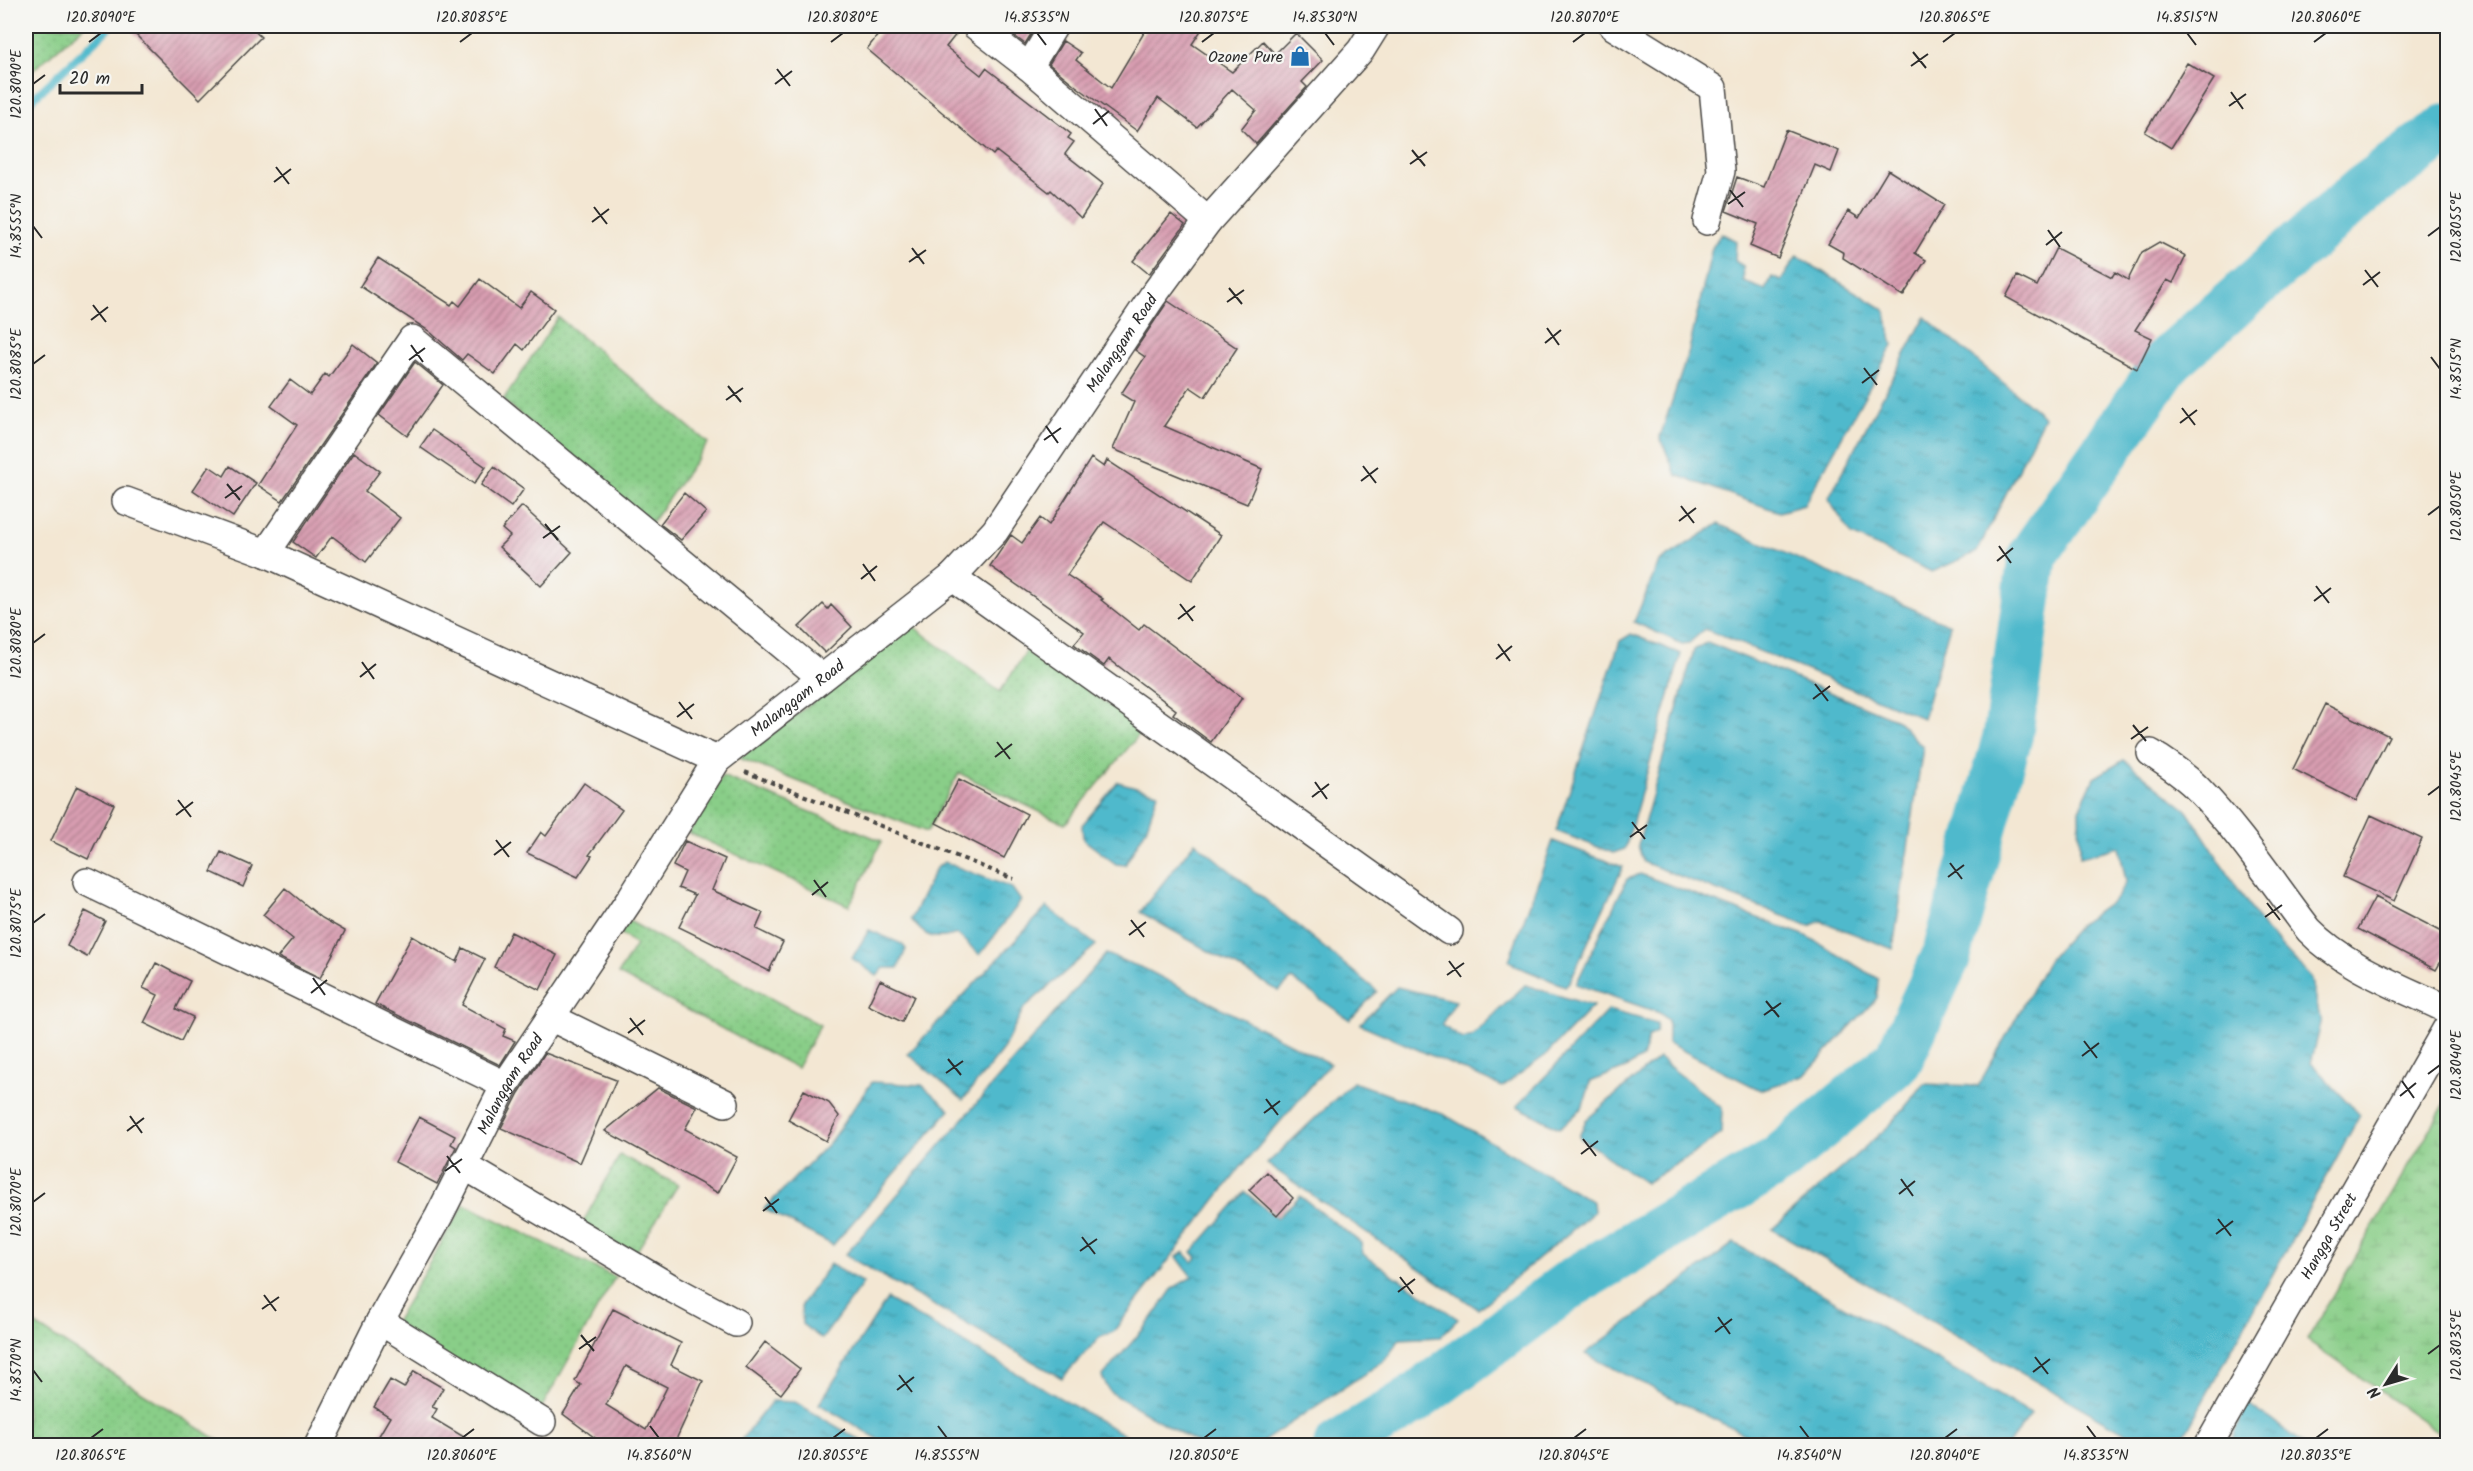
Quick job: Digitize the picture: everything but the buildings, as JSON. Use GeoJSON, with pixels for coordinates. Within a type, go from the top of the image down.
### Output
{"type":"FeatureCollection","features":[{"type":"Feature","properties":{"kind":"street"},"geometry":{"type":"LineString","coordinates":[[976,26],[1029,68],[1208,221]]}},
{"type":"Feature","properties":{"kind":"street"},"geometry":{"type":"LineString","coordinates":[[1029,68],[1054,26]]}},
{"type":"Feature","properties":{"kind":"street","name":"Malanggam Road"},"geometry":{"type":"LineString","coordinates":[[318,1446],[380,1321],[439,1216],[505,1085],[631,898],[717,760],[952,577],[995,531],[1152,297],[1208,221],[1361,50],[1376,26]]}},
{"type":"Feature","properties":{"kind":"street"},"geometry":{"type":"LineString","coordinates":[[1613,26],[1713,88],[1721,171],[1707,222]]}},
{"type":"Feature","properties":{"kind":"street"},"geometry":{"type":"LineString","coordinates":[[266,553],[411,339],[822,678]]}},
{"type":"Feature","properties":{"kind":"street"},"geometry":{"type":"LineString","coordinates":[[126,501],[266,553],[717,760]]}},
{"type":"Feature","properties":{"kind":"street"},"geometry":{"type":"LineString","coordinates":[[952,577],[1449,931]]}},
{"type":"Feature","properties":{"kind":"street"},"geometry":{"type":"LineString","coordinates":[[2151,753],[2198,788],[2226,820],[2309,930],[2321,942],[2338,955],[2448,1010]]}},
{"type":"Feature","properties":{"kind":"street"},"geometry":{"type":"LineString","coordinates":[[87,882],[505,1085]]}},
{"type":"Feature","properties":{"kind":"street"},"geometry":{"type":"LineString","coordinates":[[550,1017],[725,1103]]}},
{"type":"Feature","properties":{"kind":"street","name":"Hangga Street"},"geometry":{"type":"LineString","coordinates":[[2208,1446],[2448,1026]]}},
{"type":"Feature","properties":{"kind":"street"},"geometry":{"type":"LineString","coordinates":[[463,1165],[662,1283],[736,1323]]}},
{"type":"Feature","properties":{"kind":"street"},"geometry":{"type":"LineString","coordinates":[[380,1321],[542,1422]]}},
{"type":"Feature","properties":{"kind":"path"},"geometry":{"type":"LineString","coordinates":[[717,760],[1014,879]]}},
{"type":"Feature","properties":{"kind":"green space"},"geometry":{"type":"Polygon","coordinates":[[[26,26],[84,26],[26,76],[26,26]]]}},
{"type":"Feature","properties":{"kind":"green space"},"geometry":{"type":"Polygon","coordinates":[[[558,317],[708,443],[650,525],[503,400],[558,317]]]}},
{"type":"Feature","properties":{"kind":"green space"},"geometry":{"type":"Polygon","coordinates":[[[913,626],[1000,692],[1029,647],[1143,730],[1065,824],[959,773],[927,832],[739,758],[913,626]]]}},
{"type":"Feature","properties":{"kind":"green space"},"geometry":{"type":"Polygon","coordinates":[[[722,776],[882,841],[849,906],[689,833],[722,776]]]}},
{"type":"Feature","properties":{"kind":"green space"},"geometry":{"type":"Polygon","coordinates":[[[629,921],[820,1025],[797,1068],[618,974],[636,945],[620,933],[629,921]]]}},
{"type":"Feature","properties":{"kind":"green space"},"geometry":{"type":"Polygon","coordinates":[[[2447,1100],[2447,1438],[2307,1340],[2447,1100]]]}},
{"type":"Feature","properties":{"kind":"green space"},"geometry":{"type":"Polygon","coordinates":[[[620,1155],[678,1185],[630,1262],[578,1231],[620,1155]]]}},
{"type":"Feature","properties":{"kind":"green space"},"geometry":{"type":"Polygon","coordinates":[[[464,1204],[615,1277],[529,1430],[384,1341],[464,1204]]]}},
{"type":"Feature","properties":{"kind":"green space"},"geometry":{"type":"Polygon","coordinates":[[[26,1319],[226,1445],[26,1445],[26,1319]]]}},
{"type":"Feature","properties":{"kind":"water"},"geometry":{"type":"Polygon","coordinates":[[[1721,233],[1736,241],[1735,261],[1743,266],[1744,282],[1765,290],[1772,277],[1781,281],[1797,256],[1885,310],[1893,345],[1804,505],[1779,512],[1676,475],[1660,437],[1689,350],[1712,248],[1721,233]]]}},
{"type":"Feature","properties":{"kind":"water"},"geometry":{"type":"Polygon","coordinates":[[[1925,317],[2044,417],[1977,552],[1932,572],[1852,535],[1828,499],[1925,317]]]}},
{"type":"Feature","properties":{"kind":"water"},"geometry":{"type":"Polygon","coordinates":[[[1718,524],[1950,625],[1923,718],[1705,629],[1689,643],[1682,644],[1634,622],[1659,562],[1718,524]]]}},
{"type":"Feature","properties":{"kind":"water"},"geometry":{"type":"Polygon","coordinates":[[[1631,634],[1681,654],[1625,849],[1613,853],[1556,831],[1620,641],[1631,634]]]}},
{"type":"Feature","properties":{"kind":"water"},"geometry":{"type":"Polygon","coordinates":[[[1707,642],[1897,720],[1923,747],[1893,949],[1821,921],[1809,926],[1643,862],[1638,845],[1694,650],[1707,642]]]}},
{"type":"Feature","properties":{"kind":"water"},"geometry":{"type":"Polygon","coordinates":[[[2124,760],[2187,810],[2262,926],[2312,979],[2321,1024],[2311,1063],[2360,1115],[2179,1445],[2146,1445],[1772,1229],[1890,1125],[1924,1084],[1978,1086],[2049,959],[2079,925],[2117,898],[2126,881],[2119,847],[2080,857],[2079,810],[2094,778],[2124,760]]]}},
{"type":"Feature","properties":{"kind":"water"},"geometry":{"type":"Polygon","coordinates":[[[1118,782],[1158,793],[1146,829],[1125,865],[1116,864],[1083,839],[1082,825],[1118,782]]]}},
{"type":"Feature","properties":{"kind":"water"},"geometry":{"type":"Polygon","coordinates":[[[1553,841],[1623,867],[1570,981],[1565,986],[1516,966],[1509,960],[1553,841]]]}},
{"type":"Feature","properties":{"kind":"water"},"geometry":{"type":"Polygon","coordinates":[[[1195,842],[1377,991],[1350,1020],[1292,979],[1279,991],[1140,912],[1195,842]]]}},
{"type":"Feature","properties":{"kind":"water"},"geometry":{"type":"Polygon","coordinates":[[[944,862],[1012,888],[1021,901],[980,955],[957,934],[942,937],[931,936],[921,930],[911,919],[936,868],[944,862]]]}},
{"type":"Feature","properties":{"kind":"water"},"geometry":{"type":"Polygon","coordinates":[[[1640,874],[1809,937],[1878,979],[1877,998],[1804,1076],[1760,1090],[1668,1043],[1668,1020],[1660,1013],[1576,984],[1627,879],[1640,874]]]}},
{"type":"Feature","properties":{"kind":"water"},"geometry":{"type":"Polygon","coordinates":[[[1047,907],[1096,945],[1024,1008],[1002,1051],[963,1100],[908,1054],[1047,907]]]}},
{"type":"Feature","properties":{"kind":"water"},"geometry":{"type":"Polygon","coordinates":[[[869,930],[902,944],[906,949],[898,968],[884,968],[877,976],[852,958],[869,930]]]}},
{"type":"Feature","properties":{"kind":"water"},"geometry":{"type":"Polygon","coordinates":[[[1106,954],[1145,969],[1330,1064],[1241,1167],[1113,1332],[1100,1337],[1062,1378],[845,1255],[1106,954]]]}},
{"type":"Feature","properties":{"kind":"water"},"geometry":{"type":"Polygon","coordinates":[[[1525,985],[1593,1006],[1546,1055],[1502,1087],[1360,1024],[1397,987],[1456,1001],[1441,1025],[1463,1039],[1472,1036],[1525,985]]]}},
{"type":"Feature","properties":{"kind":"water"},"geometry":{"type":"Polygon","coordinates":[[[1608,1010],[1657,1023],[1656,1032],[1649,1036],[1642,1058],[1628,1067],[1590,1082],[1586,1098],[1580,1109],[1559,1128],[1517,1106],[1608,1010]]]}},
{"type":"Feature","properties":{"kind":"water"},"geometry":{"type":"Polygon","coordinates":[[[1659,1058],[1722,1108],[1721,1134],[1645,1183],[1579,1137],[1586,1120],[1659,1058]]]}},
{"type":"Feature","properties":{"kind":"water"},"geometry":{"type":"Polygon","coordinates":[[[872,1082],[922,1085],[950,1110],[833,1245],[764,1209],[829,1143],[872,1082]]]}},
{"type":"Feature","properties":{"kind":"water"},"geometry":{"type":"Polygon","coordinates":[[[1353,1082],[1445,1115],[1593,1202],[1594,1212],[1478,1309],[1267,1164],[1353,1082]]]}},
{"type":"Feature","properties":{"kind":"water"},"geometry":{"type":"Polygon","coordinates":[[[1245,1192],[1277,1218],[1300,1196],[1361,1243],[1363,1254],[1458,1319],[1440,1337],[1400,1339],[1385,1360],[1258,1445],[1200,1445],[1110,1392],[1102,1377],[1151,1320],[1173,1288],[1192,1277],[1177,1257],[1184,1252],[1193,1262],[1197,1258],[1192,1252],[1245,1192]]]}},
{"type":"Feature","properties":{"kind":"water"},"geometry":{"type":"Polygon","coordinates":[[[1734,1243],[2031,1414],[2008,1445],[1765,1445],[1585,1354],[1734,1243]]]}},
{"type":"Feature","properties":{"kind":"water"},"geometry":{"type":"Polygon","coordinates":[[[830,1264],[863,1283],[822,1339],[802,1324],[801,1305],[830,1264]]]}},
{"type":"Feature","properties":{"kind":"water"},"geometry":{"type":"Polygon","coordinates":[[[887,1299],[1142,1445],[888,1445],[819,1404],[887,1299]]]}},
{"type":"Feature","properties":{"kind":"water"},"geometry":{"type":"Polygon","coordinates":[[[772,1401],[795,1402],[868,1445],[737,1445],[772,1401]]]}},
{"type":"Feature","properties":{"kind":"water"},"geometry":{"type":"Polygon","coordinates":[[[2247,1403],[2306,1445],[2230,1446],[2247,1403]]]}},
{"type":"Feature","properties":{"kind":"waterway"},"geometry":{"type":"LineString","coordinates":[[26,105],[111,26]]}},
{"type":"Feature","properties":{"kind":"waterway"},"geometry":{"type":"LineString","coordinates":[[1338,1446],[1413,1400],[1573,1282],[1779,1160],[1898,1060],[1946,957],[2008,735],[2033,555],[2169,360],[2363,190],[2448,128]]}},
{"type":"Feature","properties":{"kind":"place","name":"Ozone Pure"},"geometry":{"type":"Point","coordinates":[1300,56]}}]}
